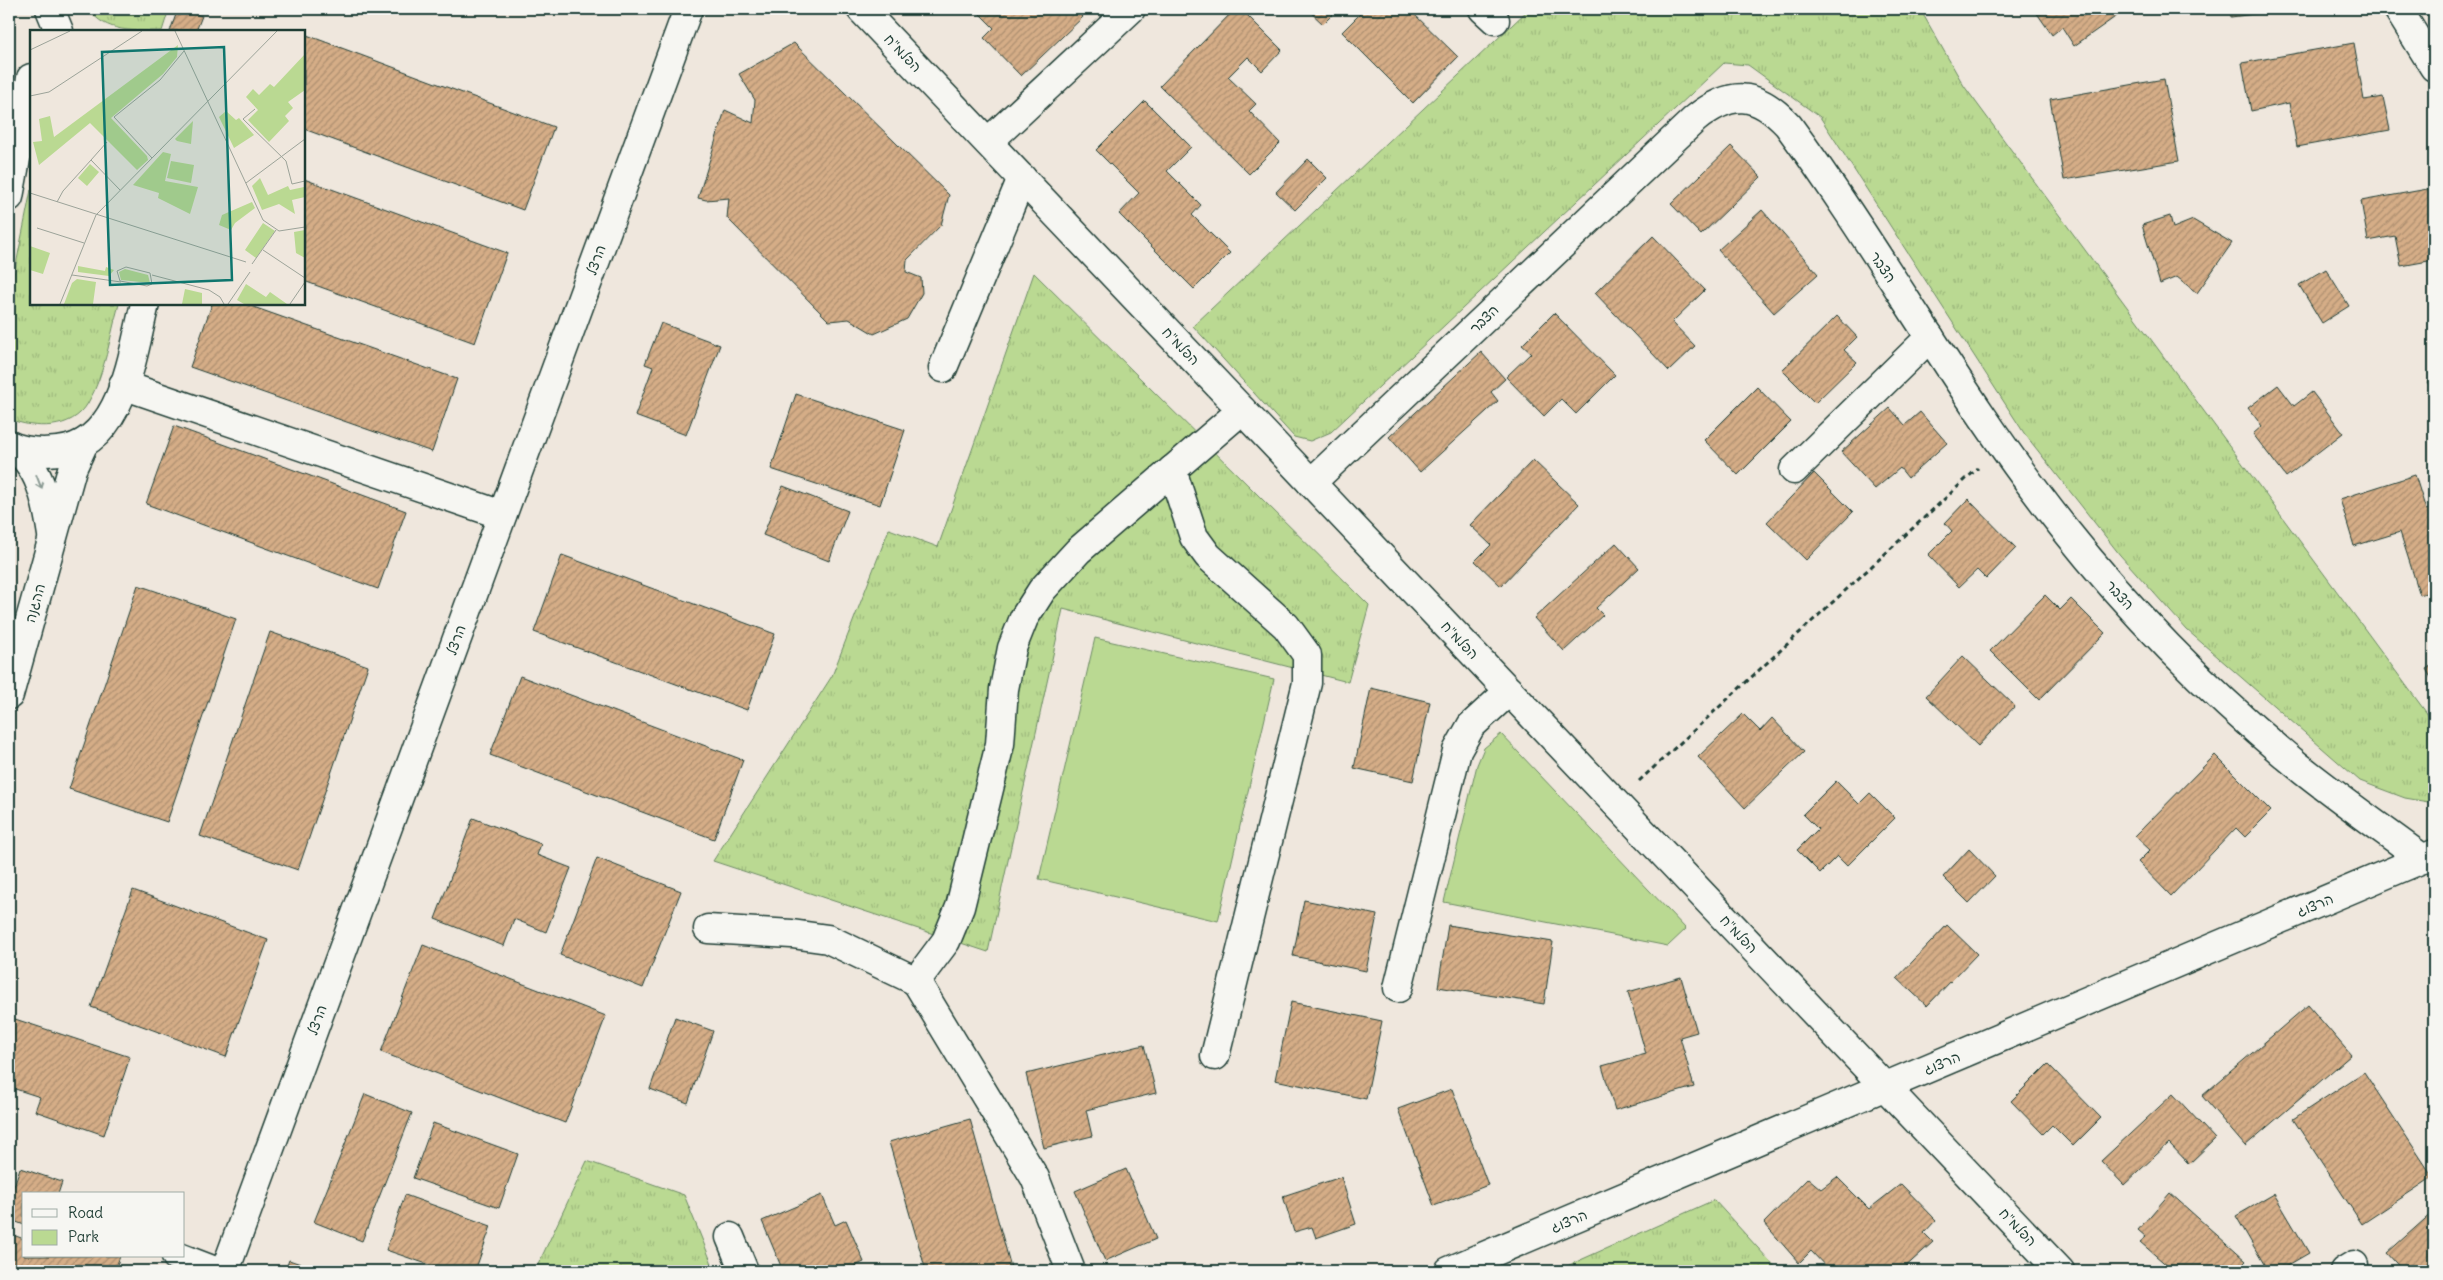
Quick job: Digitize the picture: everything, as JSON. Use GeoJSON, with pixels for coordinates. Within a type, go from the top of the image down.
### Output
{"type":"FeatureCollection","features":[{"type":"Feature","properties":{"kind":"street"},"geometry":{"type":"LineString","coordinates":[[40,30],[44,9]]}},
{"type":"Feature","properties":{"kind":"street"},"geometry":{"type":"LineString","coordinates":[[50,9],[59,30]]}},
{"type":"Feature","properties":{"kind":"street","name":"הרצל"},"geometry":{"type":"LineString","coordinates":[[224,1271],[688,9]]}},
{"type":"Feature","properties":{"kind":"street","name":"הפלמ\"ח"},"geometry":{"type":"LineString","coordinates":[[861,9],[2060,1271]]}},
{"type":"Feature","properties":{"kind":"street"},"geometry":{"type":"LineString","coordinates":[[988,142],[1131,9]]}},
{"type":"Feature","properties":{"kind":"street"},"geometry":{"type":"LineString","coordinates":[[2398,9],[2434,68]]}},
{"type":"Feature","properties":{"kind":"street"},"geometry":{"type":"LineString","coordinates":[[9,197],[30,83]]}},
{"type":"Feature","properties":{"kind":"street","name":"הצבר"},"geometry":{"type":"LineString","coordinates":[[1311,483],[1695,119],[1720,102],[1731,98],[1742,97],[1762,103],[1788,125],[2002,445],[2062,527],[2094,565],[2224,702],[2296,764],[2429,857]]}},
{"type":"Feature","properties":{"kind":"street"},"geometry":{"type":"LineString","coordinates":[[20,137],[30,112]]}},
{"type":"Feature","properties":{"kind":"street"},"geometry":{"type":"LineString","coordinates":[[943,368],[1022,178]]}},
{"type":"Feature","properties":{"kind":"street","name":"ההגנה"},"geometry":{"type":"LineString","coordinates":[[9,445],[24,450],[62,451],[94,437],[108,420],[124,385],[145,305]]}},
{"type":"Feature","properties":{"kind":"street"},"geometry":{"type":"LineString","coordinates":[[1794,470],[1930,337]]}},
{"type":"Feature","properties":{"kind":"street"},"geometry":{"type":"LineString","coordinates":[[124,385],[502,515]]}},
{"type":"Feature","properties":{"kind":"street"},"geometry":{"type":"LineString","coordinates":[[916,981],[946,941],[960,907],[1000,744],[1004,689],[1012,648],[1024,618],[1042,590],[1078,551],[1242,410]]}},
{"type":"Feature","properties":{"kind":"street","name":"ההגנה"},"geometry":{"type":"LineString","coordinates":[[9,695],[72,469],[84,443]]}},
{"type":"Feature","properties":{"kind":"street","name":"ההגנה"},"geometry":{"type":"LineString","coordinates":[[9,445],[27,459],[35,473],[45,500],[52,539]]}},
{"type":"Feature","properties":{"kind":"street"},"geometry":{"type":"LineString","coordinates":[[1172,470],[1194,537],[1203,550],[1286,626],[1306,655],[1307,683],[1214,1056]]}},
{"type":"Feature","properties":{"kind":"street"},"geometry":{"type":"LineString","coordinates":[[1398,988],[1456,751],[1472,726],[1509,691]]}},
{"type":"Feature","properties":{"kind":"street","name":"הרצוג"},"geometry":{"type":"LineString","coordinates":[[1449,1271],[2429,857]]}},
{"type":"Feature","properties":{"kind":"street"},"geometry":{"type":"LineString","coordinates":[[708,929],[792,934],[828,939],[916,981],[1035,1178],[1071,1271]]}},
{"type":"Feature","properties":{"kind":"street"},"geometry":{"type":"LineString","coordinates":[[730,1237],[744,1271]]}},
{"type":"Feature","properties":{"kind":"street"},"geometry":{"type":"LineString","coordinates":[[181,1258],[215,1271]]}},
{"type":"Feature","properties":{"kind":"path"},"geometry":{"type":"LineString","coordinates":[[1615,803],[2002,445]]}},
{"type":"Feature","properties":{"kind":"green space"},"geometry":{"type":"Polygon","coordinates":[[[89,9],[169,9],[162,30],[122,29],[103,23],[89,9]]]}},
{"type":"Feature","properties":{"kind":"green space"},"geometry":{"type":"Polygon","coordinates":[[[1529,9],[1920,9],[1964,86],[2434,723],[2434,803],[2405,798],[2360,781],[2187,630],[2120,555],[2024,433],[1820,117],[1748,65],[1724,63],[1331,432],[1310,441],[1294,437],[1193,326],[1529,9]]]}},
{"type":"Feature","properties":{"kind":"green space"},"geometry":{"type":"Polygon","coordinates":[[[30,195],[30,305],[119,305],[99,380],[88,403],[72,419],[63,423],[41,426],[9,419],[9,300],[30,195]]]}},
{"type":"Feature","properties":{"kind":"green space"},"geometry":{"type":"Polygon","coordinates":[[[1034,273],[1369,605],[1348,682],[1063,609],[988,952],[713,861],[832,676],[889,529],[938,547],[1034,273]]]}},
{"type":"Feature","properties":{"kind":"green space"},"geometry":{"type":"Polygon","coordinates":[[[1095,638],[1274,679],[1218,921],[1039,879],[1095,638]]]}},
{"type":"Feature","properties":{"kind":"green space"},"geometry":{"type":"Polygon","coordinates":[[[1501,734],[1686,929],[1668,946],[1444,902],[1477,765],[1484,748],[1501,734]]]}},
{"type":"Feature","properties":{"kind":"green space"},"geometry":{"type":"Polygon","coordinates":[[[587,1161],[684,1195],[715,1271],[535,1271],[587,1161]]]}},
{"type":"Feature","properties":{"kind":"green space"},"geometry":{"type":"Polygon","coordinates":[[[1714,1200],[1779,1271],[1556,1271],[1714,1200]]]}},
{"type":"Feature","properties":{"kind":"building"},"geometry":{"type":"Polygon","coordinates":[[[178,9],[202,16],[196,30],[170,30],[178,9]]]}},
{"type":"Feature","properties":{"kind":"building"},"geometry":{"type":"Polygon","coordinates":[[[975,9],[1075,9],[1083,17],[1021,76],[984,38],[994,28],[975,9]]]}},
{"type":"Feature","properties":{"kind":"building"},"geometry":{"type":"Polygon","coordinates":[[[1235,9],[1241,9],[1282,50],[1262,71],[1248,57],[1228,77],[1256,104],[1249,111],[1280,143],[1249,174],[1160,86],[1235,9]]]}},
{"type":"Feature","properties":{"kind":"building"},"geometry":{"type":"Polygon","coordinates":[[[1307,9],[1338,9],[1323,24],[1307,9]]]}},
{"type":"Feature","properties":{"kind":"building"},"geometry":{"type":"Polygon","coordinates":[[[1365,9],[1409,9],[1458,57],[1413,103],[1342,32],[1365,9]]]}},
{"type":"Feature","properties":{"kind":"building"},"geometry":{"type":"Polygon","coordinates":[[[2034,9],[2118,9],[2121,13],[2074,46],[2062,27],[2052,35],[2034,9]]]}},
{"type":"Feature","properties":{"kind":"building"},"geometry":{"type":"Polygon","coordinates":[[[2230,9],[2293,9],[2231,17],[2230,9]]]}},
{"type":"Feature","properties":{"kind":"building"},"geometry":{"type":"Polygon","coordinates":[[[305,34],[554,127],[523,210],[305,129],[305,34]]]}},
{"type":"Feature","properties":{"kind":"building"},"geometry":{"type":"Polygon","coordinates":[[[794,43],[949,195],[941,225],[907,260],[906,272],[921,278],[922,293],[907,319],[874,334],[849,319],[829,321],[727,218],[729,198],[706,200],[698,198],[725,110],[753,123],[755,100],[739,74],[794,43]]]}},
{"type":"Feature","properties":{"kind":"building"},"geometry":{"type":"Polygon","coordinates":[[[2354,43],[2364,100],[2383,97],[2390,130],[2297,147],[2289,103],[2251,111],[2242,63],[2354,43]]]}},
{"type":"Feature","properties":{"kind":"building"},"geometry":{"type":"Polygon","coordinates":[[[2164,79],[2179,161],[2064,180],[2050,99],[2164,79]]]}},
{"type":"Feature","properties":{"kind":"building"},"geometry":{"type":"Polygon","coordinates":[[[1145,101],[1191,147],[1167,171],[1201,205],[1192,215],[1230,253],[1194,289],[1119,214],[1139,193],[1096,150],[1145,101]]]}},
{"type":"Feature","properties":{"kind":"building"},"geometry":{"type":"Polygon","coordinates":[[[1731,146],[1761,177],[1701,235],[1671,204],[1731,146]]]}},
{"type":"Feature","properties":{"kind":"building"},"geometry":{"type":"Polygon","coordinates":[[[1308,159],[1327,178],[1295,210],[1276,192],[1308,159]]]}},
{"type":"Feature","properties":{"kind":"building"},"geometry":{"type":"Polygon","coordinates":[[[305,179],[507,253],[475,343],[305,281],[305,179]]]}},
{"type":"Feature","properties":{"kind":"building"},"geometry":{"type":"Polygon","coordinates":[[[2433,188],[2434,260],[2401,266],[2395,236],[2368,241],[2361,201],[2433,188]]]}},
{"type":"Feature","properties":{"kind":"building"},"geometry":{"type":"Polygon","coordinates":[[[1762,210],[1818,274],[1774,313],[1718,250],[1762,210]]]}},
{"type":"Feature","properties":{"kind":"building"},"geometry":{"type":"Polygon","coordinates":[[[2170,216],[2173,228],[2193,220],[2232,243],[2197,293],[2177,277],[2160,284],[2142,225],[2170,216]]]}},
{"type":"Feature","properties":{"kind":"building"},"geometry":{"type":"Polygon","coordinates":[[[1653,236],[1705,290],[1672,322],[1695,346],[1669,371],[1595,293],[1653,236]]]}},
{"type":"Feature","properties":{"kind":"building"},"geometry":{"type":"Polygon","coordinates":[[[2326,269],[2349,306],[2322,323],[2299,285],[2326,269]]]}},
{"type":"Feature","properties":{"kind":"building"},"geometry":{"type":"Polygon","coordinates":[[[212,305],[248,305],[457,379],[432,452],[190,367],[212,305]]]}},
{"type":"Feature","properties":{"kind":"building"},"geometry":{"type":"Polygon","coordinates":[[[1554,313],[1615,375],[1576,414],[1561,399],[1544,416],[1506,377],[1531,353],[1522,345],[1554,313]]]}},
{"type":"Feature","properties":{"kind":"building"},"geometry":{"type":"Polygon","coordinates":[[[1837,316],[1857,337],[1844,350],[1857,362],[1815,403],[1782,370],[1837,316]]]}},
{"type":"Feature","properties":{"kind":"building"},"geometry":{"type":"Polygon","coordinates":[[[661,323],[720,345],[686,435],[635,416],[653,367],[645,364],[661,323]]]}},
{"type":"Feature","properties":{"kind":"building"},"geometry":{"type":"Polygon","coordinates":[[[1481,352],[1505,379],[1491,392],[1498,401],[1420,472],[1389,437],[1481,352]]]}},
{"type":"Feature","properties":{"kind":"building"},"geometry":{"type":"Polygon","coordinates":[[[2434,376],[2434,392],[2427,382],[2434,376]]]}},
{"type":"Feature","properties":{"kind":"building"},"geometry":{"type":"Polygon","coordinates":[[[2278,385],[2294,406],[2312,392],[2343,433],[2286,477],[2253,434],[2262,426],[2248,408],[2278,385]]]}},
{"type":"Feature","properties":{"kind":"building"},"geometry":{"type":"Polygon","coordinates":[[[1757,387],[1791,422],[1738,475],[1704,440],[1757,387]]]}},
{"type":"Feature","properties":{"kind":"building"},"geometry":{"type":"Polygon","coordinates":[[[796,394],[905,430],[880,505],[771,469],[796,394]]]}},
{"type":"Feature","properties":{"kind":"building"},"geometry":{"type":"Polygon","coordinates":[[[1890,408],[1905,425],[1920,412],[1947,443],[1908,478],[1900,468],[1875,489],[1841,452],[1890,408]]]}},
{"type":"Feature","properties":{"kind":"building"},"geometry":{"type":"Polygon","coordinates":[[[174,426],[406,511],[378,589],[146,504],[174,426]]]}},
{"type":"Feature","properties":{"kind":"building"},"geometry":{"type":"Polygon","coordinates":[[[1533,460],[1579,504],[1501,586],[1475,561],[1491,545],[1470,525],[1533,460]]]}},
{"type":"Feature","properties":{"kind":"building"},"geometry":{"type":"Polygon","coordinates":[[[1814,473],[1853,512],[1806,560],[1767,522],[1814,473]]]}},
{"type":"Feature","properties":{"kind":"building"},"geometry":{"type":"Polygon","coordinates":[[[2415,475],[2426,510],[2434,507],[2434,590],[2420,595],[2400,532],[2354,546],[2340,499],[2415,475]]]}},
{"type":"Feature","properties":{"kind":"building"},"geometry":{"type":"Polygon","coordinates":[[[783,486],[848,511],[829,561],[763,535],[783,486]]]}},
{"type":"Feature","properties":{"kind":"building"},"geometry":{"type":"Polygon","coordinates":[[[1968,499],[2016,548],[1986,579],[1977,570],[1959,587],[1928,555],[1952,531],[1945,523],[1968,499]]]}},
{"type":"Feature","properties":{"kind":"building"},"geometry":{"type":"Polygon","coordinates":[[[1616,543],[1639,568],[1596,608],[1603,615],[1564,651],[1534,618],[1616,543]]]}},
{"type":"Feature","properties":{"kind":"building"},"geometry":{"type":"Polygon","coordinates":[[[562,555],[775,634],[747,710],[534,632],[562,555]]]}},
{"type":"Feature","properties":{"kind":"building"},"geometry":{"type":"Polygon","coordinates":[[[138,585],[236,619],[167,822],[69,789],[138,585]]]}},
{"type":"Feature","properties":{"kind":"building"},"geometry":{"type":"Polygon","coordinates":[[[2045,595],[2060,610],[2071,599],[2105,633],[2039,700],[1990,651],[2045,595]]]}},
{"type":"Feature","properties":{"kind":"building"},"geometry":{"type":"Polygon","coordinates":[[[270,632],[368,666],[298,870],[200,836],[270,632]]]}},
{"type":"Feature","properties":{"kind":"building"},"geometry":{"type":"Polygon","coordinates":[[[1963,656],[2015,706],[1978,746],[1926,696],[1963,656]]]}},
{"type":"Feature","properties":{"kind":"building"},"geometry":{"type":"Polygon","coordinates":[[[2434,664],[2434,683],[2426,669],[2434,664]]]}},
{"type":"Feature","properties":{"kind":"building"},"geometry":{"type":"Polygon","coordinates":[[[520,676],[743,760],[714,839],[490,755],[520,676]]]}},
{"type":"Feature","properties":{"kind":"building"},"geometry":{"type":"Polygon","coordinates":[[[1371,688],[1430,702],[1413,781],[1354,768],[1371,688]]]}},
{"type":"Feature","properties":{"kind":"building"},"geometry":{"type":"Polygon","coordinates":[[[1743,714],[1760,731],[1772,718],[1804,752],[1745,808],[1698,757],[1743,714]]]}},
{"type":"Feature","properties":{"kind":"building"},"geometry":{"type":"Polygon","coordinates":[[[2215,755],[2271,811],[2245,837],[2236,828],[2171,896],[2138,862],[2150,850],[2135,836],[2215,755]]]}},
{"type":"Feature","properties":{"kind":"building"},"geometry":{"type":"Polygon","coordinates":[[[1836,781],[1859,804],[1870,793],[1895,818],[1847,866],[1837,856],[1820,873],[1797,850],[1818,829],[1803,814],[1836,781]]]}},
{"type":"Feature","properties":{"kind":"building"},"geometry":{"type":"Polygon","coordinates":[[[473,818],[541,844],[537,855],[571,868],[546,932],[514,919],[504,946],[435,919],[473,818]]]}},
{"type":"Feature","properties":{"kind":"building"},"geometry":{"type":"Polygon","coordinates":[[[1969,849],[1995,876],[1969,903],[1943,877],[1969,849]]]}},
{"type":"Feature","properties":{"kind":"building"},"geometry":{"type":"Polygon","coordinates":[[[597,858],[681,891],[643,988],[560,955],[597,858]]]}},
{"type":"Feature","properties":{"kind":"building"},"geometry":{"type":"Polygon","coordinates":[[[133,890],[268,940],[226,1057],[91,1007],[133,890]]]}},
{"type":"Feature","properties":{"kind":"building"},"geometry":{"type":"Polygon","coordinates":[[[1304,900],[1377,915],[1366,971],[1293,956],[1304,900]]]}},
{"type":"Feature","properties":{"kind":"building"},"geometry":{"type":"Polygon","coordinates":[[[1448,925],[1553,942],[1544,1004],[1438,987],[1448,925]]]}},
{"type":"Feature","properties":{"kind":"building"},"geometry":{"type":"Polygon","coordinates":[[[1947,925],[1977,954],[1927,1006],[1897,978],[1947,925]]]}},
{"type":"Feature","properties":{"kind":"building"},"geometry":{"type":"Polygon","coordinates":[[[423,945],[606,1016],[565,1123],[381,1052],[423,945]]]}},
{"type":"Feature","properties":{"kind":"building"},"geometry":{"type":"Polygon","coordinates":[[[1681,977],[1697,1032],[1680,1037],[1694,1087],[1615,1110],[1602,1066],[1646,1054],[1628,992],[1681,977]]]}},
{"type":"Feature","properties":{"kind":"building"},"geometry":{"type":"Polygon","coordinates":[[[1291,1002],[1382,1021],[1366,1099],[1275,1080],[1291,1002]]]}},
{"type":"Feature","properties":{"kind":"building"},"geometry":{"type":"Polygon","coordinates":[[[2308,1005],[2351,1055],[2245,1146],[2202,1096],[2308,1005]]]}},
{"type":"Feature","properties":{"kind":"building"},"geometry":{"type":"Polygon","coordinates":[[[9,1017],[130,1057],[104,1135],[35,1111],[40,1097],[9,1087],[9,1017]]]}},
{"type":"Feature","properties":{"kind":"building"},"geometry":{"type":"Polygon","coordinates":[[[675,1017],[713,1031],[688,1103],[650,1089],[675,1017]]]}},
{"type":"Feature","properties":{"kind":"building"},"geometry":{"type":"Polygon","coordinates":[[[1144,1045],[1156,1093],[1086,1110],[1092,1136],[1044,1148],[1026,1074],[1144,1045]]]}},
{"type":"Feature","properties":{"kind":"building"},"geometry":{"type":"Polygon","coordinates":[[[2048,1064],[2101,1118],[2073,1146],[2052,1125],[2043,1134],[2011,1101],[2048,1064]]]}},
{"type":"Feature","properties":{"kind":"building"},"geometry":{"type":"Polygon","coordinates":[[[2364,1072],[2433,1177],[2362,1224],[2293,1119],[2364,1072]]]}},
{"type":"Feature","properties":{"kind":"building"},"geometry":{"type":"Polygon","coordinates":[[[1452,1089],[1488,1185],[1434,1206],[1398,1109],[1452,1089]]]}},
{"type":"Feature","properties":{"kind":"building"},"geometry":{"type":"Polygon","coordinates":[[[365,1094],[412,1113],[362,1241],[314,1222],[365,1094]]]}},
{"type":"Feature","properties":{"kind":"building"},"geometry":{"type":"Polygon","coordinates":[[[2173,1094],[2215,1139],[2189,1164],[2169,1143],[2124,1185],[2101,1161],[2173,1094]]]}},
{"type":"Feature","properties":{"kind":"building"},"geometry":{"type":"Polygon","coordinates":[[[970,1119],[1012,1271],[926,1271],[889,1142],[970,1119]]]}},
{"type":"Feature","properties":{"kind":"building"},"geometry":{"type":"Polygon","coordinates":[[[433,1123],[518,1154],[499,1208],[413,1178],[433,1123]]]}},
{"type":"Feature","properties":{"kind":"building"},"geometry":{"type":"Polygon","coordinates":[[[20,1168],[62,1182],[59,1192],[22,1192],[22,1224],[9,1219],[9,1201],[20,1168]]]}},
{"type":"Feature","properties":{"kind":"building"},"geometry":{"type":"Polygon","coordinates":[[[1126,1169],[1156,1239],[1105,1261],[1075,1191],[1126,1169]]]}},
{"type":"Feature","properties":{"kind":"building"},"geometry":{"type":"Polygon","coordinates":[[[1341,1177],[1356,1224],[1316,1238],[1312,1227],[1294,1232],[1283,1196],[1341,1177]]]}},
{"type":"Feature","properties":{"kind":"building"},"geometry":{"type":"Polygon","coordinates":[[[1837,1177],[1869,1209],[1901,1184],[1936,1220],[1924,1233],[1933,1242],[1901,1271],[1830,1271],[1811,1251],[1799,1263],[1764,1223],[1808,1178],[1821,1189],[1837,1177]]]}},
{"type":"Feature","properties":{"kind":"building"},"geometry":{"type":"Polygon","coordinates":[[[2170,1193],[2246,1261],[2236,1271],[2167,1271],[2170,1268],[2140,1242],[2146,1237],[2138,1230],[2170,1193]]]}},
{"type":"Feature","properties":{"kind":"building"},"geometry":{"type":"Polygon","coordinates":[[[2274,1194],[2309,1253],[2278,1271],[2268,1271],[2236,1216],[2274,1194]]]}},
{"type":"Feature","properties":{"kind":"building"},"geometry":{"type":"Polygon","coordinates":[[[405,1195],[491,1226],[475,1271],[447,1271],[386,1250],[405,1195]]]}},
{"type":"Feature","properties":{"kind":"building"},"geometry":{"type":"Polygon","coordinates":[[[822,1195],[835,1225],[846,1220],[864,1262],[851,1268],[852,1271],[783,1271],[762,1221],[822,1195]]]}},
{"type":"Feature","properties":{"kind":"building"},"geometry":{"type":"Polygon","coordinates":[[[2434,1211],[2434,1271],[2403,1271],[2387,1253],[2434,1211]]]}},
{"type":"Feature","properties":{"kind":"building"},"geometry":{"type":"Polygon","coordinates":[[[13,1235],[22,1238],[22,1258],[119,1258],[115,1271],[9,1271],[9,1246],[13,1235]]]}},
{"type":"Feature","properties":{"kind":"building"},"geometry":{"type":"Polygon","coordinates":[[[289,1260],[321,1271],[285,1271],[289,1260]]]}}]}
